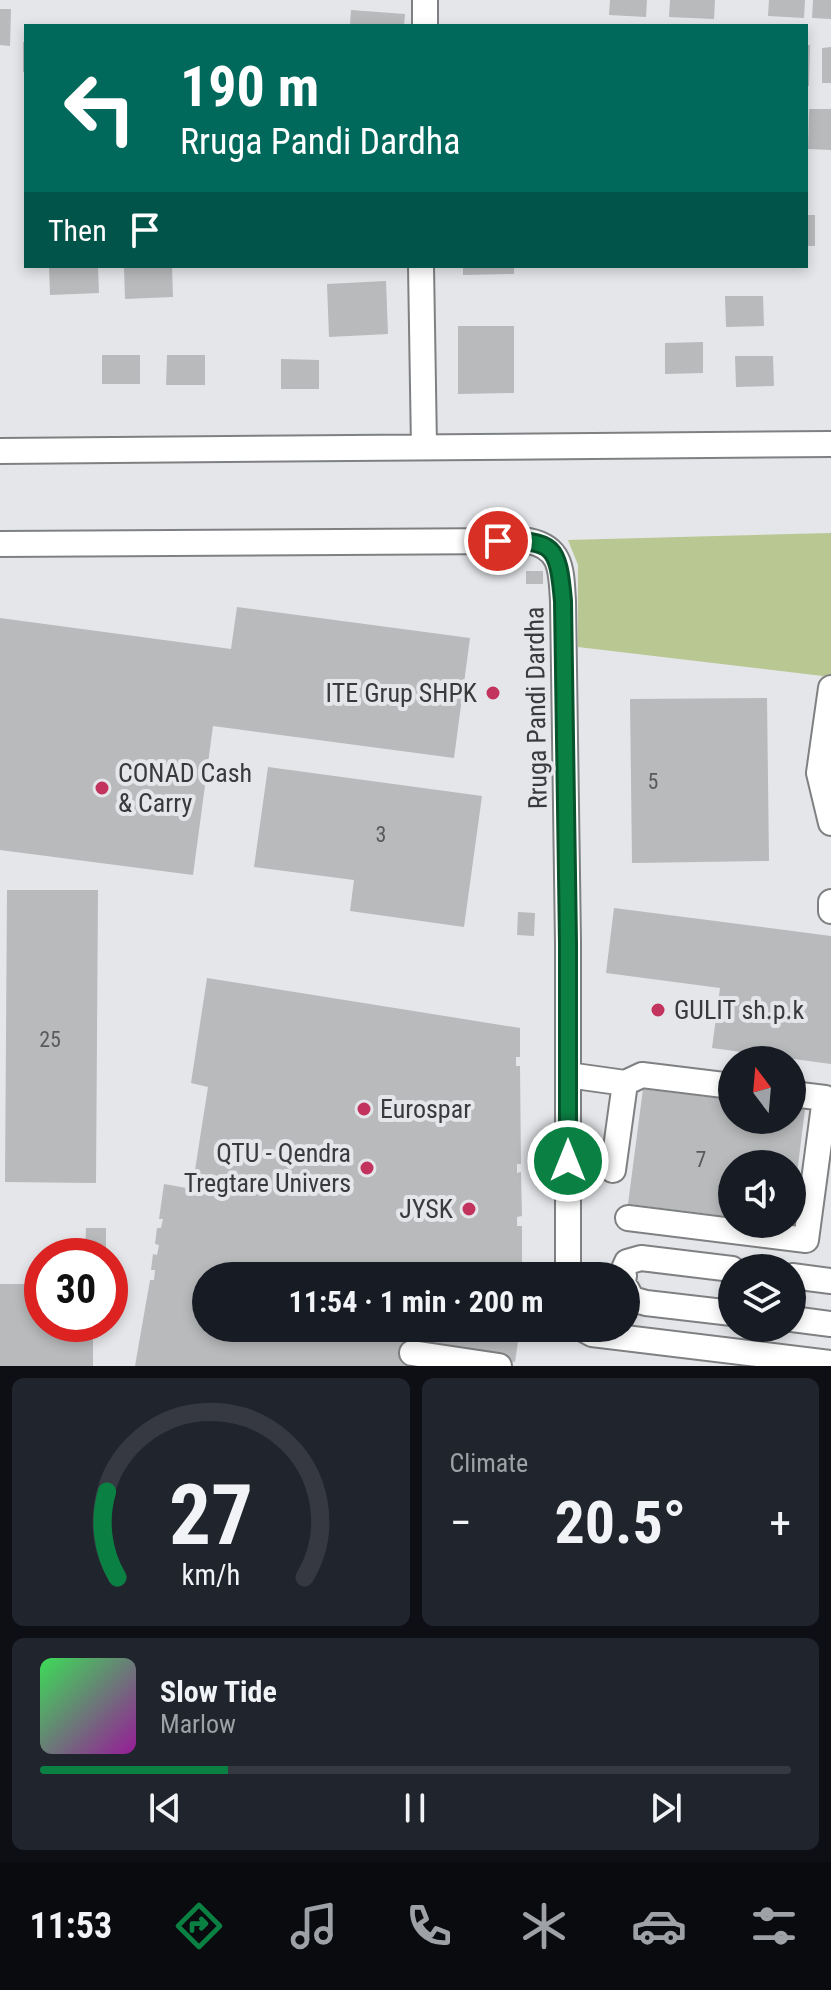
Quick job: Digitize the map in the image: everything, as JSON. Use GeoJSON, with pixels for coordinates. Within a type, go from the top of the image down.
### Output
{"type":"FeatureCollection","features":[{"type":"Feature","properties":{"kind":"street"},"geometry":{"type":"LineString","coordinates":[[425,0],[425,24]]}},
{"type":"Feature","properties":{"kind":"street"},"geometry":{"type":"LineString","coordinates":[[421,268],[424,447]]}},
{"type":"Feature","properties":{"kind":"street"},"geometry":{"type":"LineString","coordinates":[[0,451],[831,444]]}},
{"type":"Feature","properties":{"kind":"street","name":"Rruga Pandi Dardha"},"geometry":{"type":"LineString","coordinates":[[0,544],[529,541],[549,548],[560,571],[563,601],[568,1262]]}},
{"type":"Feature","properties":{"kind":"street"},"geometry":{"type":"LineString","coordinates":[[831,688],[819,773],[831,823]]}},
{"type":"Feature","properties":{"kind":"street"},"geometry":{"type":"LineString","coordinates":[[831,902],[831,911]]}},
{"type":"Feature","properties":{"kind":"street"},"geometry":{"type":"LineString","coordinates":[[568,1075],[625,1083],[642,1075],[718,1084]]}},
{"type":"Feature","properties":{"kind":"street"},"geometry":{"type":"LineString","coordinates":[[613,1170],[625,1083]]}},
{"type":"Feature","properties":{"kind":"street"},"geometry":{"type":"LineString","coordinates":[[628,1218],[806,1240],[825,1098],[806,1096]]}},
{"type":"Feature","properties":{"kind":"street"},"geometry":{"type":"LineString","coordinates":[[627,1262],[641,1258],[718,1267]]}},
{"type":"Feature","properties":{"kind":"street"},"geometry":{"type":"LineString","coordinates":[[806,1278],[831,1281]]}},
{"type":"Feature","properties":{"kind":"street"},"geometry":{"type":"LineString","coordinates":[[640,1301],[718,1311]]}},
{"type":"Feature","properties":{"kind":"street"},"geometry":{"type":"LineString","coordinates":[[806,1321],[831,1324]]}},
{"type":"Feature","properties":{"kind":"street"},"geometry":{"type":"LineString","coordinates":[[640,1340],[831,1363]]}},
{"type":"Feature","properties":{"kind":"street"},"geometry":{"type":"LineString","coordinates":[[412,1353],[499,1366]]}},
{"type":"Feature","properties":{"kind":"green space"},"geometry":{"type":"Polygon","coordinates":[[[831,533],[831,677],[578,647],[578,565],[568,540],[831,533]]]}},
{"type":"Feature","properties":{"kind":"building"},"geometry":{"type":"Polygon","coordinates":[[[610,0],[647,0],[646,17],[609,15],[610,0]]]}},
{"type":"Feature","properties":{"kind":"building"},"geometry":{"type":"Polygon","coordinates":[[[670,0],[715,0],[714,19],[669,17],[670,0]]]}},
{"type":"Feature","properties":{"kind":"building"},"geometry":{"type":"Polygon","coordinates":[[[769,0],[805,0],[804,18],[768,16],[769,0]]]}},
{"type":"Feature","properties":{"kind":"building"},"geometry":{"type":"Polygon","coordinates":[[[813,0],[831,0],[831,19],[812,18],[813,0]]]}},
{"type":"Feature","properties":{"kind":"building"},"geometry":{"type":"Polygon","coordinates":[[[0,9],[11,9],[10,46],[0,45],[0,9]]]}},
{"type":"Feature","properties":{"kind":"building"},"geometry":{"type":"Polygon","coordinates":[[[351,10],[405,14],[404,24],[350,24],[351,10]]]}},
{"type":"Feature","properties":{"kind":"building"},"geometry":{"type":"Polygon","coordinates":[[[808,45],[810,45],[809,86],[808,45]]]}},
{"type":"Feature","properties":{"kind":"building"},"geometry":{"type":"Polygon","coordinates":[[[831,47],[831,83],[822,83],[822,48],[831,47]]]}},
{"type":"Feature","properties":{"kind":"building"},"geometry":{"type":"Polygon","coordinates":[[[809,109],[831,109],[831,150],[808,149],[809,109]]]}},
{"type":"Feature","properties":{"kind":"building"},"geometry":{"type":"Polygon","coordinates":[[[808,215],[815,215],[815,246],[808,246],[808,215]]]}},
{"type":"Feature","properties":{"kind":"building"},"geometry":{"type":"Polygon","coordinates":[[[49,268],[98,268],[99,293],[50,295],[49,268]]]}},
{"type":"Feature","properties":{"kind":"building"},"geometry":{"type":"Polygon","coordinates":[[[124,268],[172,268],[173,297],[125,299],[124,268]]]}},
{"type":"Feature","properties":{"kind":"building"},"geometry":{"type":"Polygon","coordinates":[[[463,268],[514,268],[514,274],[463,275],[463,268]]]}},
{"type":"Feature","properties":{"kind":"building"},"geometry":{"type":"Polygon","coordinates":[[[386,281],[388,334],[329,337],[327,284],[386,281]]]}},
{"type":"Feature","properties":{"kind":"building"},"geometry":{"type":"Polygon","coordinates":[[[725,296],[763,296],[764,326],[726,327],[725,296]]]}},
{"type":"Feature","properties":{"kind":"building"},"geometry":{"type":"Polygon","coordinates":[[[458,326],[514,326],[514,393],[458,394],[458,326]]]}},
{"type":"Feature","properties":{"kind":"building"},"geometry":{"type":"Polygon","coordinates":[[[703,342],[703,373],[665,374],[665,343],[703,342]]]}},
{"type":"Feature","properties":{"kind":"building"},"geometry":{"type":"Polygon","coordinates":[[[102,355],[140,355],[140,384],[102,384],[102,355]]]}},
{"type":"Feature","properties":{"kind":"building"},"geometry":{"type":"Polygon","coordinates":[[[167,355],[205,355],[205,385],[166,385],[167,355]]]}},
{"type":"Feature","properties":{"kind":"building"},"geometry":{"type":"Polygon","coordinates":[[[735,356],[773,356],[774,386],[736,387],[735,356]]]}},
{"type":"Feature","properties":{"kind":"building"},"geometry":{"type":"Polygon","coordinates":[[[281,359],[319,360],[319,389],[281,389],[281,359]]]}},
{"type":"Feature","properties":{"kind":"building"},"geometry":{"type":"Polygon","coordinates":[[[526,571],[543,571],[543,584],[526,584],[526,571]]]}},
{"type":"Feature","properties":{"kind":"building","name":"CONAD Cash & Carry"},"geometry":{"type":"Polygon","coordinates":[[[237,607],[470,638],[454,758],[213,726],[193,875],[0,850],[0,618],[231,649],[237,607]]]}},
{"type":"Feature","properties":{"kind":"building"},"geometry":{"type":"Polygon","coordinates":[[[767,698],[769,861],[632,863],[630,699],[767,698]]]}},
{"type":"Feature","properties":{"kind":"building"},"geometry":{"type":"Polygon","coordinates":[[[268,767],[482,796],[464,927],[350,911],[354,880],[254,867],[268,767]]]}},
{"type":"Feature","properties":{"kind":"building"},"geometry":{"type":"Polygon","coordinates":[[[7,890],[98,890],[96,1183],[5,1182],[7,890]]]}},
{"type":"Feature","properties":{"kind":"building"},"geometry":{"type":"Polygon","coordinates":[[[614,908],[831,936],[831,1064],[806,1061],[806,1046],[712,1048],[720,988],[606,973],[614,908]]]}},
{"type":"Feature","properties":{"kind":"building"},"geometry":{"type":"Polygon","coordinates":[[[518,912],[535,913],[534,936],[517,935],[518,912]]]}},
{"type":"Feature","properties":{"kind":"building","name":"QTU - Qendra Tregtare Univers"},"geometry":{"type":"Polygon","coordinates":[[[207,978],[520,1028],[520,1057],[516,1057],[516,1066],[520,1066],[521,1164],[517,1164],[517,1173],[521,1172],[522,1216],[517,1217],[517,1226],[522,1226],[522,1262],[192,1262],[192,1342],[518,1342],[515,1362],[413,1346],[424,1366],[135,1366],[150,1280],[154,1280],[155,1270],[151,1270],[153,1254],[157,1255],[159,1245],[155,1244],[157,1228],[161,1228],[163,1219],[159,1219],[164,1184],[192,1189],[208,1087],[191,1083],[207,978]]]}},
{"type":"Feature","properties":{"kind":"building"},"geometry":{"type":"Polygon","coordinates":[[[643,1089],[718,1098],[718,1134],[802,1134],[800,1150],[718,1150],[718,1215],[628,1204],[643,1089]]]}},
{"type":"Feature","properties":{"kind":"building"},"geometry":{"type":"Polygon","coordinates":[[[86,1228],[106,1228],[106,1238],[86,1238],[86,1228]]]}},
{"type":"Feature","properties":{"kind":"building"},"geometry":{"type":"Polygon","coordinates":[[[0,1284],[24,1284],[24,1342],[93,1342],[93,1366],[0,1366],[0,1284]]]}},
{"type":"Feature","properties":{"kind":"place","name":"ITE Grup SHPK"},"geometry":{"type":"Point","coordinates":[493,693]}},
{"type":"Feature","properties":{"kind":"place","name":"CONAD Cash & Carry"},"geometry":{"type":"Point","coordinates":[102,788]}},
{"type":"Feature","properties":{"kind":"place","name":"GULIT sh.p.k"},"geometry":{"type":"Point","coordinates":[658,1010]}},
{"type":"Feature","properties":{"kind":"place","name":"Eurospar"},"geometry":{"type":"Point","coordinates":[364,1109]}},
{"type":"Feature","properties":{"kind":"place","name":"QTU - Qendra Tregtare Univers"},"geometry":{"type":"Point","coordinates":[367,1168]}},
{"type":"Feature","properties":{"kind":"place","name":"JYSK"},"geometry":{"type":"Point","coordinates":[469,1209]}},
{"type":"Feature","properties":{"kind":"route"},"geometry":{"type":"LineString","coordinates":[[498,541],[541,543],[549,548],[560,571],[568,943],[568,1161]]}}]}
